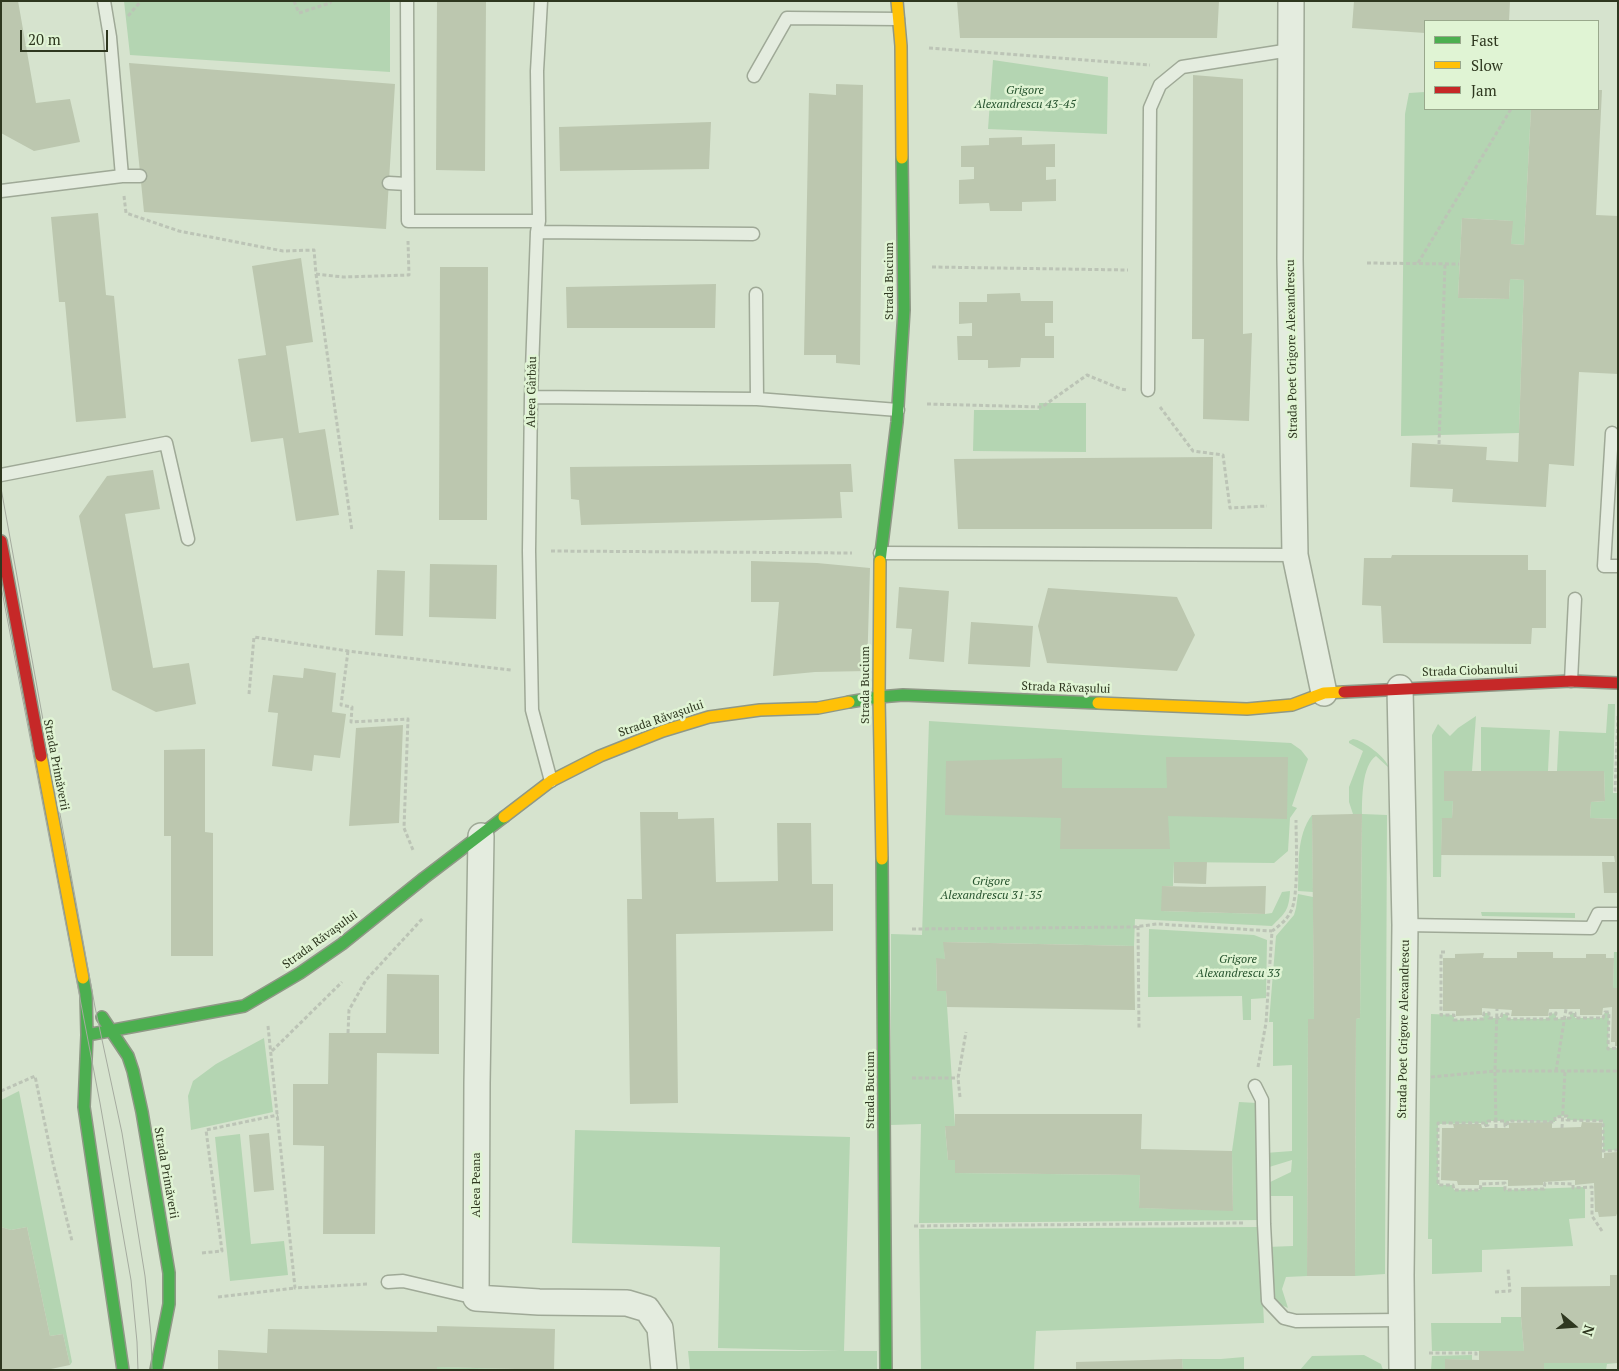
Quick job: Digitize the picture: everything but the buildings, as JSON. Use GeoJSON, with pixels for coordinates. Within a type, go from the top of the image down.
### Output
{"type":"FeatureCollection","features":[{"type":"Feature","properties":{"kind":"street","name":"Strada Bucium"},"geometry":{"type":"LineString","coordinates":[[886,1370],[884,930],[879,697],[880,553],[898,407],[904,310],[901,46],[897,1]]}},
{"type":"Feature","properties":{"kind":"street","name":"Strada Poet Grigore Alexandrescu"},"geometry":{"type":"LineString","coordinates":[[1291,1],[1290,259],[1295,555],[1324,693]]}},
{"type":"Feature","properties":{"kind":"street","name":"Strada Primăverii"},"geometry":{"type":"LineString","coordinates":[[1,541],[86,994],[87,1035],[84,1107],[123,1370]]}},
{"type":"Feature","properties":{"kind":"street","name":"Strada Ciobanului"},"geometry":{"type":"LineString","coordinates":[[1324,693],[1571,681],[1618,683]]}},
{"type":"Feature","properties":{"kind":"street","name":"Strada Poet Grigore Alexandrescu"},"geometry":{"type":"LineString","coordinates":[[1400,688],[1405,925],[1402,1370]]}},
{"type":"Feature","properties":{"kind":"street","name":"Strada Răvașului"},"geometry":{"type":"LineString","coordinates":[[87,1035],[244,1006],[300,973],[342,944],[424,878],[551,781],[600,756],[663,731],[709,717],[760,710],[818,708],[879,697],[903,695],[1247,709],[1292,705],[1324,693]]}},
{"type":"Feature","properties":{"kind":"street","name":"Aleea Peana"},"geometry":{"type":"LineString","coordinates":[[476,1298],[481,836]]}},
{"type":"Feature","properties":{"kind":"street","name":"Strada Primăverii"},"geometry":{"type":"LineString","coordinates":[[86,994],[128,1056],[142,1112],[169,1272],[169,1304],[156,1370]]}},
{"type":"Feature","properties":{"kind":"street"},"geometry":{"type":"LineString","coordinates":[[476,1298],[539,1302],[627,1303],[647,1309],[660,1328],[664,1370]]}},
{"type":"Feature","properties":{"kind":"lane"},"geometry":{"type":"LineString","coordinates":[[104,1],[110,37],[122,176]]}},
{"type":"Feature","properties":{"kind":"lane"},"geometry":{"type":"LineString","coordinates":[[407,1],[408,221],[753,234]]}},
{"type":"Feature","properties":{"kind":"lane","name":"Aleea Gârbău"},"geometry":{"type":"LineString","coordinates":[[541,1],[537,71],[538,227],[531,398],[529,551],[532,710],[551,781]]}},
{"type":"Feature","properties":{"kind":"lane"},"geometry":{"type":"LineString","coordinates":[[754,76],[787,18],[898,19]]}},
{"type":"Feature","properties":{"kind":"lane"},"geometry":{"type":"LineString","coordinates":[[1148,390],[1150,108],[1160,85],[1182,67],[1290,50]]}},
{"type":"Feature","properties":{"kind":"lane"},"geometry":{"type":"LineString","coordinates":[[1,191],[122,176],[140,176]]}},
{"type":"Feature","properties":{"kind":"lane"},"geometry":{"type":"LineString","coordinates":[[389,183],[407,184]]}},
{"type":"Feature","properties":{"kind":"lane"},"geometry":{"type":"LineString","coordinates":[[756,294],[757,399]]}},
{"type":"Feature","properties":{"kind":"lane"},"geometry":{"type":"LineString","coordinates":[[531,398],[757,399],[898,407]]}},
{"type":"Feature","properties":{"kind":"lane"},"geometry":{"type":"LineString","coordinates":[[1612,433],[1604,566],[1618,566]]}},
{"type":"Feature","properties":{"kind":"lane"},"geometry":{"type":"LineString","coordinates":[[1,475],[166,443],[188,539]]}},
{"type":"Feature","properties":{"kind":"lane"},"geometry":{"type":"LineString","coordinates":[[880,553],[1295,555]]}},
{"type":"Feature","properties":{"kind":"lane"},"geometry":{"type":"LineString","coordinates":[[1571,681],[1576,599]]}},
{"type":"Feature","properties":{"kind":"lane"},"geometry":{"type":"LineString","coordinates":[[1405,925],[1591,928],[1598,914],[1618,914]]}},
{"type":"Feature","properties":{"kind":"lane"},"geometry":{"type":"LineString","coordinates":[[1255,1086],[1262,1100],[1264,1224],[1268,1301],[1284,1318],[1296,1321],[1401,1320]]}},
{"type":"Feature","properties":{"kind":"lane"},"geometry":{"type":"LineString","coordinates":[[388,1282],[403,1281],[476,1298]]}},
{"type":"Feature","properties":{"kind":"path"},"geometry":{"type":"LineString","coordinates":[[294,1],[299,13],[330,3],[331,1]]}},
{"type":"Feature","properties":{"kind":"path"},"geometry":{"type":"LineString","coordinates":[[901,46],[1182,67]]}},
{"type":"Feature","properties":{"kind":"path"},"geometry":{"type":"LineString","coordinates":[[1418,263],[1510,110]]}},
{"type":"Feature","properties":{"kind":"path"},"geometry":{"type":"LineString","coordinates":[[122,176],[126,213],[179,231],[284,251],[314,250],[352,531]]}},
{"type":"Feature","properties":{"kind":"path"},"geometry":{"type":"LineString","coordinates":[[316,274],[342,276],[409,275],[408,221]]}},
{"type":"Feature","properties":{"kind":"path"},"geometry":{"type":"LineString","coordinates":[[1367,263],[1459,264]]}},
{"type":"Feature","properties":{"kind":"path"},"geometry":{"type":"LineString","coordinates":[[1439,444],[1445,264]]}},
{"type":"Feature","properties":{"kind":"path"},"geometry":{"type":"LineString","coordinates":[[904,266],[1149,270]]}},
{"type":"Feature","properties":{"kind":"path"},"geometry":{"type":"LineString","coordinates":[[898,407],[1042,407],[1088,375],[1121,390],[1148,390],[1192,451],[1223,455],[1230,508],[1295,504]]}},
{"type":"Feature","properties":{"kind":"path"},"geometry":{"type":"LineString","coordinates":[[529,551],[880,553]]}},
{"type":"Feature","properties":{"kind":"path"},"geometry":{"type":"LineString","coordinates":[[249,694],[254,637],[348,651],[531,673]]}},
{"type":"Feature","properties":{"kind":"path"},"geometry":{"type":"LineString","coordinates":[[348,651],[341,705],[352,707],[351,722],[408,719],[404,828],[424,878]]}},
{"type":"Feature","properties":{"kind":"path"},"geometry":{"type":"LineString","coordinates":[[1618,716],[1615,790],[1618,790]]}},
{"type":"Feature","properties":{"kind":"path"},"geometry":{"type":"LineString","coordinates":[[884,930],[1138,926],[1157,924],[1272,931],[1280,926],[1292,911],[1295,888],[1296,820]]}},
{"type":"Feature","properties":{"kind":"path"},"geometry":{"type":"LineString","coordinates":[[348,1032],[349,1010],[366,980],[425,916]]}},
{"type":"Feature","properties":{"kind":"path"},"geometry":{"type":"LineString","coordinates":[[1138,926],[1139,1030]]}},
{"type":"Feature","properties":{"kind":"path"},"geometry":{"type":"LineString","coordinates":[[1255,1086],[1266,1023],[1272,931]]}},
{"type":"Feature","properties":{"kind":"path"},"geometry":{"type":"LineString","coordinates":[[1445,952],[1440,954],[1441,1015],[1454,1014],[1454,1020],[1484,1019],[1484,1013],[1490,1013],[1489,1018],[1501,1018],[1502,1014],[1508,1014],[1508,1019],[1548,1019],[1550,1014],[1556,1013],[1555,1019],[1564,1019],[1570,1018],[1570,1013],[1574,1013],[1575,1018],[1603,1018],[1604,1012],[1609,1012],[1608,1048],[1618,1048]]}},
{"type":"Feature","properties":{"kind":"path"},"geometry":{"type":"LineString","coordinates":[[1496,1128],[1497,1009]]}},
{"type":"Feature","properties":{"kind":"path"},"geometry":{"type":"LineString","coordinates":[[1556,1071],[1566,1010]]}},
{"type":"Feature","properties":{"kind":"path"},"geometry":{"type":"LineString","coordinates":[[268,1026],[295,1288]]}},
{"type":"Feature","properties":{"kind":"path"},"geometry":{"type":"LineString","coordinates":[[960,1097],[958,1078],[966,1032]]}},
{"type":"Feature","properties":{"kind":"path"},"geometry":{"type":"LineString","coordinates":[[1430,1077],[1495,1071],[1618,1071]]}},
{"type":"Feature","properties":{"kind":"path"},"geometry":{"type":"LineString","coordinates":[[1562,1128],[1566,1071]]}},
{"type":"Feature","properties":{"kind":"path"},"geometry":{"type":"LineString","coordinates":[[1,1091],[35,1076],[72,1241]]}},
{"type":"Feature","properties":{"kind":"path"},"geometry":{"type":"LineString","coordinates":[[884,1077],[958,1078]]}},
{"type":"Feature","properties":{"kind":"path"},"geometry":{"type":"LineString","coordinates":[[202,1253],[222,1250],[206,1130],[278,1115]]}},
{"type":"Feature","properties":{"kind":"path"},"geometry":{"type":"LineString","coordinates":[[1602,1231],[1592,1216],[1592,1187],[1573,1188],[1573,1184],[1545,1183],[1544,1189],[1505,1190],[1505,1183],[1481,1184],[1480,1190],[1454,1190],[1453,1185],[1438,1185],[1438,1124],[1484,1122],[1484,1126],[1488,1126],[1488,1121],[1505,1121],[1505,1126],[1507,1126],[1508,1122],[1555,1122],[1555,1117],[1562,1116],[1567,1116],[1567,1120],[1603,1121],[1603,1151],[1618,1150]]}},
{"type":"Feature","properties":{"kind":"path"},"geometry":{"type":"LineString","coordinates":[[1429,1170],[1438,1170]]}},
{"type":"Feature","properties":{"kind":"path"},"geometry":{"type":"LineString","coordinates":[[884,1226],[1236,1223]]}},
{"type":"Feature","properties":{"kind":"path"},"geometry":{"type":"LineString","coordinates":[[1495,1292],[1510,1291],[1508,1269]]}},
{"type":"Feature","properties":{"kind":"path"},"geometry":{"type":"LineString","coordinates":[[218,1297],[295,1288],[388,1282]]}},
{"type":"Feature","properties":{"kind":"path"},"geometry":{"type":"LineString","coordinates":[[1428,1353],[1476,1353],[1476,1358]]}},
{"type":"Feature","properties":{"kind":"green space"},"geometry":{"type":"Polygon","coordinates":[[[124,1],[390,1],[390,72],[130,55],[124,1]]]}},
{"type":"Feature","properties":{"kind":"green space","name":"Grigore Alexandrescu 43-45"},"geometry":{"type":"Polygon","coordinates":[[[993,60],[1108,77],[1107,134],[988,129],[993,60]]]}},
{"type":"Feature","properties":{"kind":"green space"},"geometry":{"type":"Polygon","coordinates":[[[1424,92],[1424,110],[1531,110],[1524,245],[1511,244],[1512,221],[1462,218],[1458,298],[1509,299],[1510,279],[1524,280],[1519,433],[1401,436],[1405,114],[1409,93],[1424,92]]]}},
{"type":"Feature","properties":{"kind":"green space"},"geometry":{"type":"Polygon","coordinates":[[[1039,403],[1086,403],[1086,452],[973,451],[974,410],[1039,410],[1039,403]]]}},
{"type":"Feature","properties":{"kind":"green space"},"geometry":{"type":"Polygon","coordinates":[[[1608,704],[1615,704],[1613,793],[1618,793],[1618,819],[1590,818],[1591,802],[1605,801],[1604,771],[1557,771],[1559,731],[1606,733],[1608,704]]]}},
{"type":"Feature","properties":{"kind":"green space"},"geometry":{"type":"Polygon","coordinates":[[[1476,716],[1472,771],[1444,771],[1444,800],[1453,801],[1452,818],[1442,818],[1441,877],[1433,877],[1432,735],[1438,724],[1450,736],[1476,716]]]}},
{"type":"Feature","properties":{"kind":"green space","name":"Grigore Alexandrescu 31-35"},"geometry":{"type":"Polygon","coordinates":[[[929,721],[1291,743],[1301,750],[1308,759],[1292,806],[1297,808],[1290,818],[1288,851],[1274,863],[1174,862],[1173,886],[1162,886],[1162,911],[1272,913],[1282,892],[1290,891],[1286,911],[1272,926],[1135,919],[1134,946],[944,942],[945,959],[936,959],[937,991],[946,991],[955,1126],[945,1127],[948,1160],[955,1160],[955,1173],[1140,1175],[1139,1208],[1233,1210],[1232,1151],[1239,1102],[1257,1103],[1259,1220],[919,1223],[921,1124],[891,1125],[891,934],[922,935],[929,721]]]}},
{"type":"Feature","properties":{"kind":"green space"},"geometry":{"type":"Polygon","coordinates":[[[1481,727],[1550,730],[1548,771],[1481,771],[1481,727]]]}},
{"type":"Feature","properties":{"kind":"green space"},"geometry":{"type":"Polygon","coordinates":[[[1353,739],[1374,750],[1384,759],[1389,768],[1376,756],[1371,760],[1365,774],[1362,808],[1362,814],[1387,815],[1385,1274],[1355,1276],[1356,1019],[1360,1018],[1362,815],[1353,814],[1349,802],[1349,787],[1363,751],[1349,743],[1353,739]]]}},
{"type":"Feature","properties":{"kind":"green space"},"geometry":{"type":"Polygon","coordinates":[[[1312,815],[1313,892],[1298,891],[1301,842],[1303,832],[1312,815]]]}},
{"type":"Feature","properties":{"kind":"green space"},"geometry":{"type":"Polygon","coordinates":[[[1298,894],[1313,897],[1314,1019],[1308,1020],[1307,1276],[1286,1277],[1282,1289],[1288,1308],[1279,1304],[1270,1292],[1267,1247],[1293,1246],[1293,1196],[1267,1196],[1266,1184],[1291,1172],[1292,1160],[1266,1168],[1265,1153],[1292,1151],[1292,1065],[1273,1066],[1273,1022],[1269,1022],[1276,936],[1294,915],[1298,894]]]}},
{"type":"Feature","properties":{"kind":"green space"},"geometry":{"type":"Polygon","coordinates":[[[1481,912],[1575,913],[1575,918],[1482,916],[1481,912]]]}},
{"type":"Feature","properties":{"kind":"green space","name":"Grigore Alexandrescu 33"},"geometry":{"type":"Polygon","coordinates":[[[1149,929],[1254,935],[1267,940],[1266,998],[1251,999],[1251,1020],[1243,1020],[1242,996],[1148,997],[1149,929]]]}},
{"type":"Feature","properties":{"kind":"green space"},"geometry":{"type":"Polygon","coordinates":[[[1614,952],[1618,952],[1618,988],[1613,988],[1614,952]]]}},
{"type":"Feature","properties":{"kind":"green space"},"geometry":{"type":"Polygon","coordinates":[[[1605,1012],[1609,1012],[1608,1048],[1618,1048],[1618,1150],[1603,1151],[1603,1121],[1567,1120],[1567,1116],[1555,1117],[1555,1122],[1509,1121],[1507,1126],[1505,1126],[1504,1121],[1488,1121],[1488,1125],[1484,1126],[1484,1123],[1438,1124],[1438,1185],[1453,1185],[1454,1190],[1480,1190],[1480,1187],[1505,1187],[1505,1190],[1585,1187],[1585,1218],[1569,1219],[1573,1246],[1482,1250],[1482,1272],[1432,1274],[1432,1239],[1428,1239],[1431,1014],[1454,1015],[1454,1020],[1483,1019],[1484,1013],[1489,1013],[1490,1018],[1501,1018],[1502,1014],[1508,1014],[1508,1019],[1548,1019],[1550,1014],[1556,1013],[1556,1019],[1570,1018],[1570,1013],[1575,1013],[1575,1018],[1602,1018],[1605,1012]]]}},
{"type":"Feature","properties":{"kind":"green space"},"geometry":{"type":"Polygon","coordinates":[[[264,1038],[273,1112],[191,1130],[188,1096],[193,1081],[216,1064],[264,1038]]]}},
{"type":"Feature","properties":{"kind":"green space"},"geometry":{"type":"Polygon","coordinates":[[[19,1091],[72,1362],[70,1365],[63,1334],[50,1336],[27,1227],[11,1230],[1,1227],[1,1100],[19,1091]]]}},
{"type":"Feature","properties":{"kind":"green space"},"geometry":{"type":"Polygon","coordinates":[[[575,1130],[850,1137],[844,1351],[877,1351],[877,1370],[690,1370],[688,1351],[840,1351],[718,1348],[720,1247],[572,1243],[575,1130]]]}},
{"type":"Feature","properties":{"kind":"green space"},"geometry":{"type":"Polygon","coordinates":[[[240,1134],[251,1244],[284,1241],[288,1275],[230,1281],[215,1137],[240,1134]]]}},
{"type":"Feature","properties":{"kind":"green space"},"geometry":{"type":"Polygon","coordinates":[[[1259,1227],[1264,1323],[1036,1331],[1034,1370],[921,1370],[919,1229],[1259,1227]]]}},
{"type":"Feature","properties":{"kind":"green space"},"geometry":{"type":"Polygon","coordinates":[[[1501,1317],[1521,1317],[1524,1351],[1432,1351],[1431,1323],[1501,1323],[1501,1317]]]}},
{"type":"Feature","properties":{"kind":"green space"},"geometry":{"type":"Polygon","coordinates":[[[1364,1355],[1381,1364],[1383,1370],[1300,1370],[1312,1356],[1364,1355]]]}},
{"type":"Feature","properties":{"kind":"green space"},"geometry":{"type":"Polygon","coordinates":[[[1472,1355],[1472,1360],[1445,1359],[1445,1370],[1431,1370],[1432,1356],[1472,1355]]]}},
{"type":"Feature","properties":{"kind":"green space"},"geometry":{"type":"Polygon","coordinates":[[[1244,1357],[1244,1370],[1183,1370],[1182,1359],[1244,1357]]]}},
{"type":"Feature","properties":{"kind":"green space"},"geometry":{"type":"Polygon","coordinates":[[[1544,1363],[1618,1363],[1607,1364],[1606,1370],[1544,1370],[1544,1363]]]}},
{"type":"Feature","properties":{"kind":"green space"},"geometry":{"type":"Polygon","coordinates":[[[437,1367],[546,1370],[437,1370],[437,1367]]]}},
{"type":"Feature","properties":{"kind":"tram line"},"geometry":{"type":"LineString","coordinates":[[1,488],[95,1007],[122,1133],[145,1276],[151,1335],[152,1370]]}},
{"type":"Feature","properties":{"kind":"tram line"},"geometry":{"type":"LineString","coordinates":[[1,586],[100,1103],[131,1280],[138,1370]]}},
{"type":"Feature","properties":{"kind":"traffic: fast"},"geometry":{"type":"LineString","coordinates":[[880,561],[897,422],[904,310],[902,158]]}},
{"type":"Feature","properties":{"kind":"traffic: fast"},"geometry":{"type":"LineString","coordinates":[[849,702],[903,695],[1098,703]]}},
{"type":"Feature","properties":{"kind":"traffic: fast"},"geometry":{"type":"LineString","coordinates":[[87,1035],[244,1006],[300,973],[342,944],[504,817]]}},
{"type":"Feature","properties":{"kind":"traffic: fast"},"geometry":{"type":"LineString","coordinates":[[882,859],[886,1370]]}},
{"type":"Feature","properties":{"kind":"traffic: fast"},"geometry":{"type":"LineString","coordinates":[[83,978],[86,994],[87,1035],[84,1107],[123,1370]]}},
{"type":"Feature","properties":{"kind":"traffic: fast"},"geometry":{"type":"LineString","coordinates":[[102,1017],[128,1056],[133,1071],[142,1112],[169,1273],[169,1304],[156,1370]]}},
{"type":"Feature","properties":{"kind":"traffic: slow"},"geometry":{"type":"LineString","coordinates":[[897,1],[901,46],[902,158]]}},
{"type":"Feature","properties":{"kind":"traffic: slow"},"geometry":{"type":"LineString","coordinates":[[880,561],[879,697],[882,859]]}},
{"type":"Feature","properties":{"kind":"traffic: slow"},"geometry":{"type":"LineString","coordinates":[[1098,703],[1247,709],[1292,705],[1324,693],[1344,692]]}},
{"type":"Feature","properties":{"kind":"traffic: slow"},"geometry":{"type":"LineString","coordinates":[[504,817],[551,781],[600,756],[663,731],[709,717],[760,710],[818,708],[849,702]]}},
{"type":"Feature","properties":{"kind":"traffic: slow"},"geometry":{"type":"LineString","coordinates":[[41,756],[83,978]]}},
{"type":"Feature","properties":{"kind":"traffic: jam"},"geometry":{"type":"LineString","coordinates":[[1,541],[41,756]]}},
{"type":"Feature","properties":{"kind":"traffic: jam"},"geometry":{"type":"LineString","coordinates":[[1344,692],[1571,681],[1618,683]]}}]}
